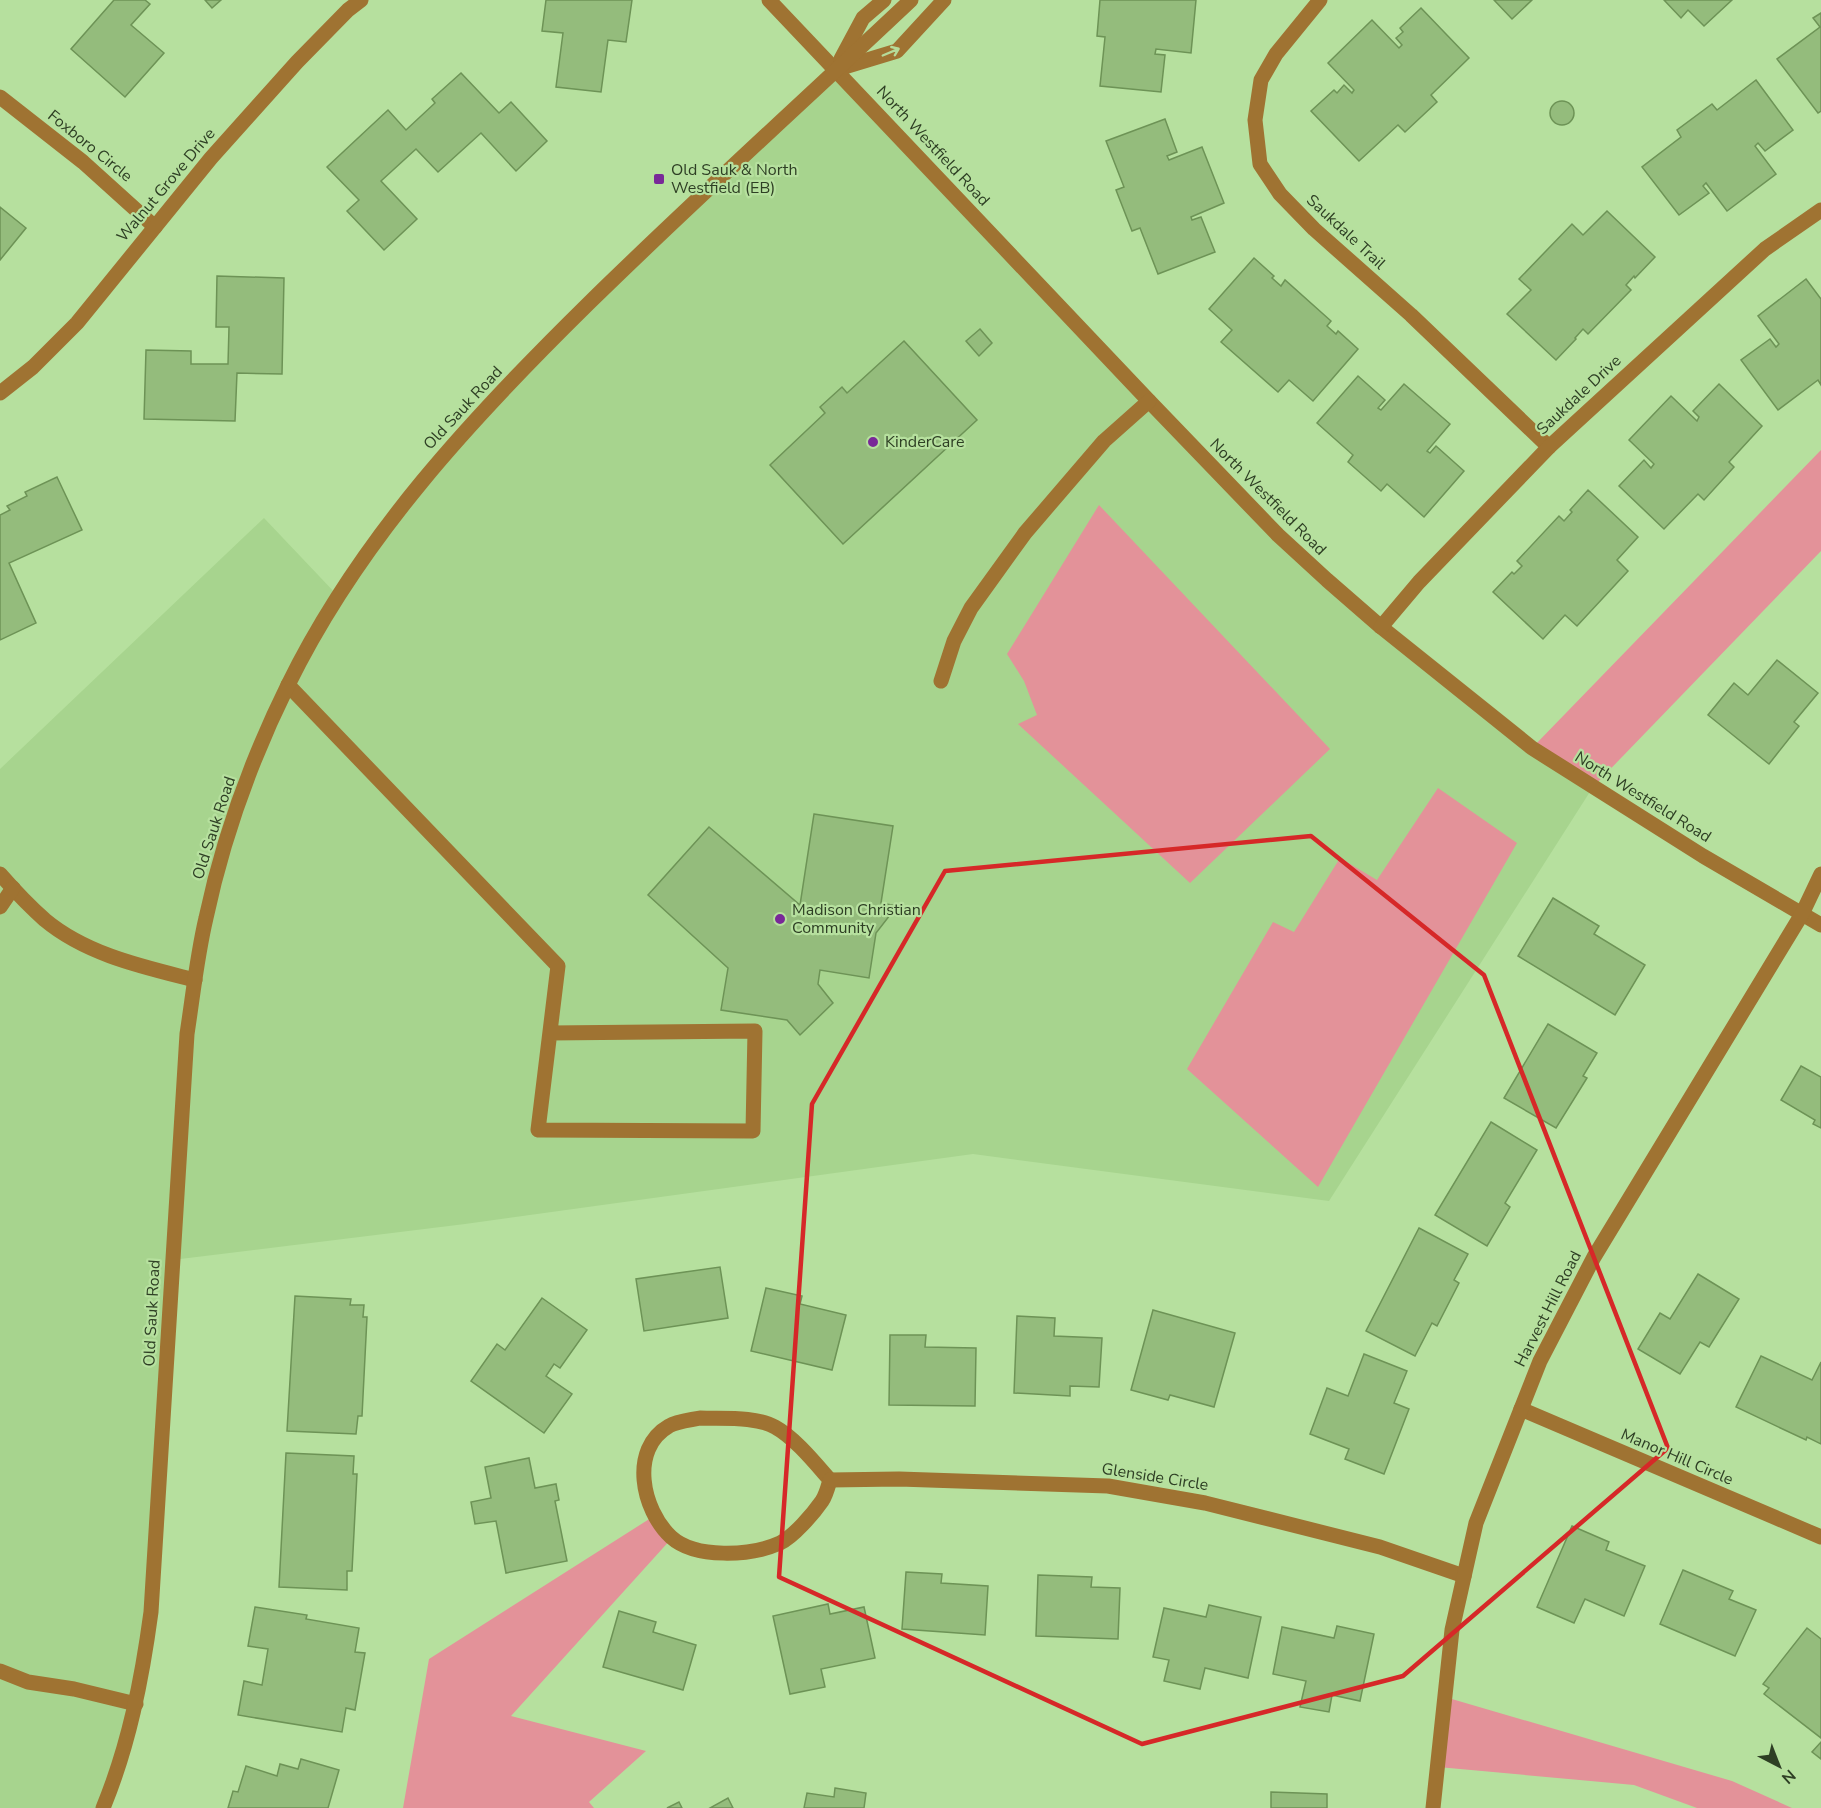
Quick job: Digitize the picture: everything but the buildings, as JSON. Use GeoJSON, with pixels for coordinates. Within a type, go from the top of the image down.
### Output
{"type":"FeatureCollection","features":[{"type":"Feature","properties":{"kind":"street","name":"Walnut Grove Drive"},"geometry":{"type":"LineString","coordinates":[[0,393],[33,366],[77,323],[211,158],[297,62],[361,0]]}},
{"type":"Feature","properties":{"kind":"street","name":"North Westfield Road"},"geometry":{"type":"LineString","coordinates":[[769,0],[1278,535],[1381,627],[1532,748],[1703,856],[1821,925]]}},
{"type":"Feature","properties":{"kind":"street","name":"Old Sauk Road"},"geometry":{"type":"LineString","coordinates":[[835,69],[863,18],[884,0]]}},
{"type":"Feature","properties":{"kind":"street","name":"Old Sauk Road"},"geometry":{"type":"LineString","coordinates":[[103,1808],[114,1780],[136,1704],[151,1612],[187,1034],[195,980],[206,918],[222,855],[239,802],[288,685],[338,597],[369,550],[456,440],[603,289],[911,0]]}},
{"type":"Feature","properties":{"kind":"street","name":"Old Sauk Road"},"geometry":{"type":"LineString","coordinates":[[835,69],[897,51],[944,0]]}},
{"type":"Feature","properties":{"kind":"street","name":"Saukdale Trail"},"geometry":{"type":"LineString","coordinates":[[1320,0],[1276,54],[1262,80],[1254,120],[1260,164],[1280,194],[1314,229],[1411,315],[1549,447]]}},
{"type":"Feature","properties":{"kind":"street","name":"Foxboro Circle"},"geometry":{"type":"LineString","coordinates":[[0,97],[83,162],[155,227]]}},
{"type":"Feature","properties":{"kind":"street","name":"Saukdale Drive"},"geometry":{"type":"LineString","coordinates":[[1381,627],[1419,582],[1549,447],[1702,304],[1765,249],[1821,210]]}},
{"type":"Feature","properties":{"kind":"street"},"geometry":{"type":"LineString","coordinates":[[941,681],[954,641],[971,608],[1025,533],[1104,441],[1149,401]]}},
{"type":"Feature","properties":{"kind":"street"},"geometry":{"type":"LineString","coordinates":[[288,685],[558,966],[538,1130],[753,1131],[755,1031],[550,1033]]}},
{"type":"Feature","properties":{"kind":"street"},"geometry":{"type":"LineString","coordinates":[[0,874],[46,921],[91,947],[137,965],[195,980]]}},
{"type":"Feature","properties":{"kind":"street","name":"Harvest Hill Road"},"geometry":{"type":"LineString","coordinates":[[1433,1808],[1452,1630],[1476,1523],[1540,1361],[1594,1257],[1802,914],[1821,874]]}},
{"type":"Feature","properties":{"kind":"street"},"geometry":{"type":"LineString","coordinates":[[0,907],[13,888]]}},
{"type":"Feature","properties":{"kind":"street","name":"Manor Hill Circle"},"geometry":{"type":"LineString","coordinates":[[1521,1409],[1821,1537]]}},
{"type":"Feature","properties":{"kind":"street"},"geometry":{"type":"LineString","coordinates":[[700,1418],[749,1419],[775,1426],[807,1453],[830,1480],[823,1500],[804,1523],[781,1543],[751,1551],[723,1553],[696,1551],[672,1538],[654,1516],[646,1493],[644,1467],[648,1446],[669,1425],[700,1418]]}},
{"type":"Feature","properties":{"kind":"street","name":"Glenside Circle"},"geometry":{"type":"LineString","coordinates":[[830,1480],[899,1479],[1108,1486],[1206,1503],[1380,1547],[1464,1576]]}},
{"type":"Feature","properties":{"kind":"street"},"geometry":{"type":"LineString","coordinates":[[0,1671],[28,1682],[74,1689],[136,1704]]}},
{"type":"Feature","properties":{"kind":"highlighted area"},"geometry":{"type":"Polygon","coordinates":[[[1311,836],[1484,975],[1668,1448],[1403,1676],[1142,1744],[779,1577],[812,1104],[945,871],[1311,836]]]}},
{"type":"Feature","properties":{"kind":"shaded area"},"geometry":{"type":"Polygon","coordinates":[[[835,69],[1327,580],[1593,787],[1329,1201],[973,1154],[465,1224],[172,1260],[151,1612],[103,1808],[0,1808],[0,769],[264,518],[338,596],[456,440],[835,69]]]}},
{"type":"Feature","properties":{"kind":"shaded area"},"geometry":{"type":"Polygon","coordinates":[[[1821,450],[1821,551],[1593,787],[1532,748],[1821,450]]]}},
{"type":"Feature","properties":{"kind":"shaded area"},"geometry":{"type":"Polygon","coordinates":[[[1099,505],[1330,749],[1190,883],[1018,724],[1037,715],[1024,681],[1007,654],[1099,505]]]}},
{"type":"Feature","properties":{"kind":"shaded area"},"geometry":{"type":"Polygon","coordinates":[[[1438,788],[1517,843],[1318,1187],[1187,1069],[1273,922],[1294,932],[1340,858],[1377,880],[1438,788]]]}},
{"type":"Feature","properties":{"kind":"shaded area"},"geometry":{"type":"Polygon","coordinates":[[[654,1516],[672,1538],[511,1716],[646,1751],[589,1802],[594,1808],[403,1808],[429,1659],[654,1516]]]}},
{"type":"Feature","properties":{"kind":"shaded area"},"geometry":{"type":"Polygon","coordinates":[[[1445,1697],[1732,1781],[1792,1808],[1697,1808],[1634,1785],[1438,1767],[1445,1697]]]}},
{"type":"Feature","properties":{"kind":"place","name":"Old Sauk & North Westfield (EB)"},"geometry":{"type":"Point","coordinates":[659,179]}},
{"type":"Feature","properties":{"kind":"place","name":"KinderCare"},"geometry":{"type":"Point","coordinates":[873,442]}},
{"type":"Feature","properties":{"kind":"place","name":"Madison Christian Community"},"geometry":{"type":"Point","coordinates":[780,919]}}]}
